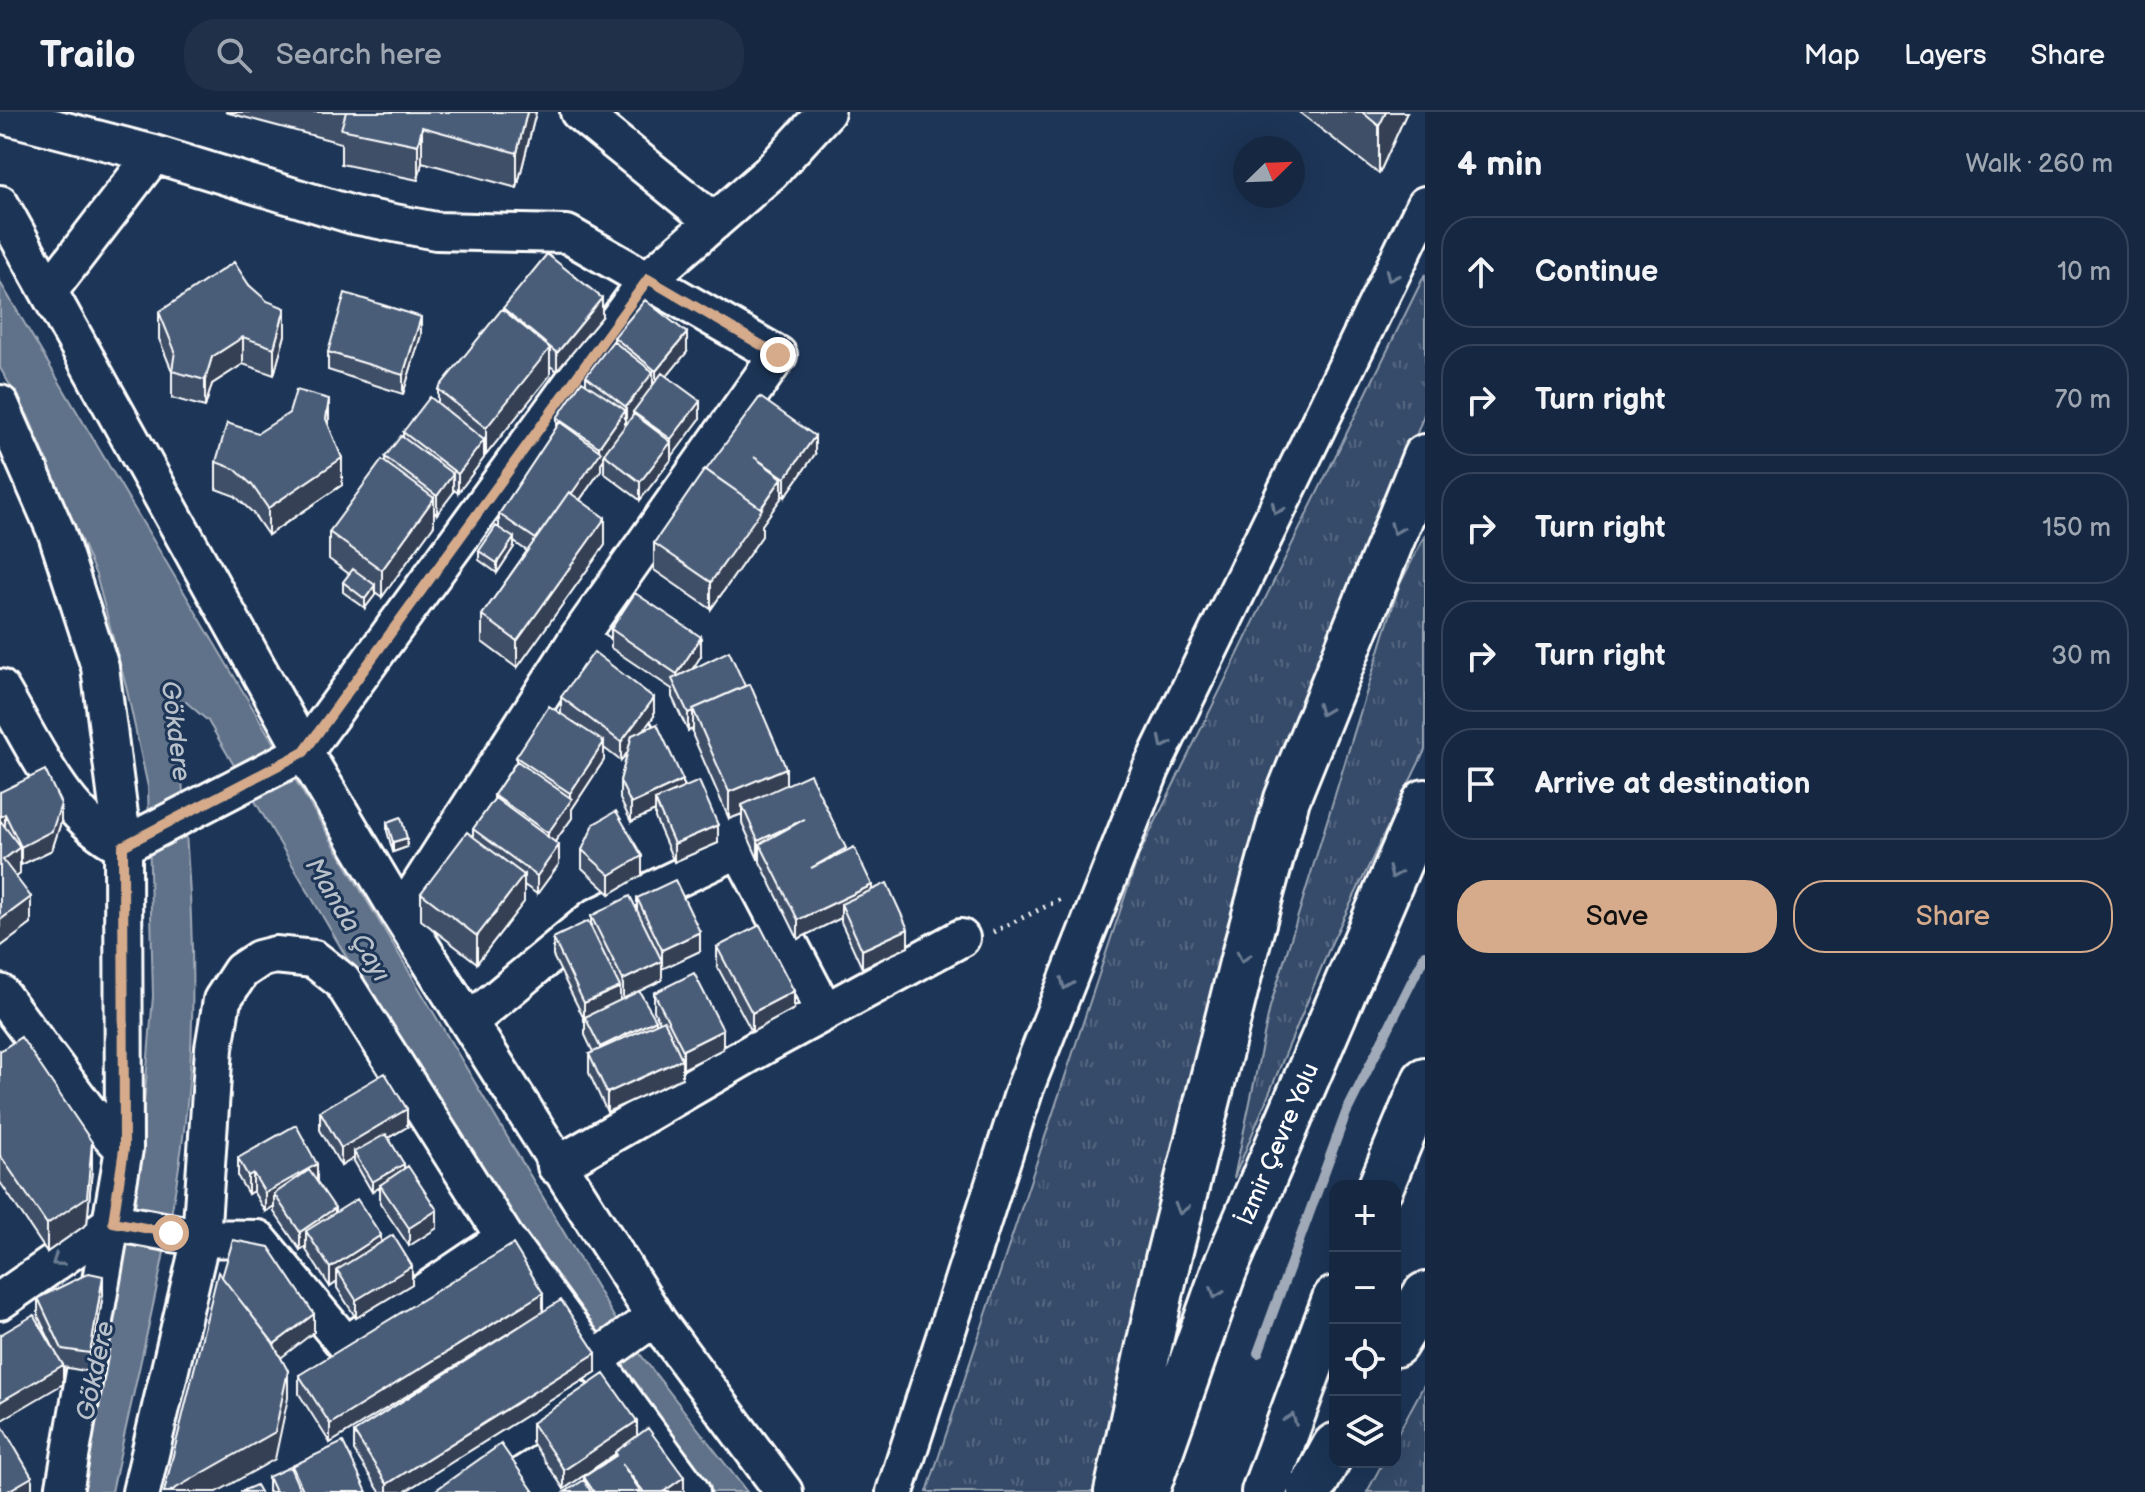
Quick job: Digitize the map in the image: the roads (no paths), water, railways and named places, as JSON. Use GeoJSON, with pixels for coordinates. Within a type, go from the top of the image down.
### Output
{"type":"FeatureCollection","features":[{"type":"Feature","properties":{"kind":"highway"},"geometry":{"type":"LineString","coordinates":[[1117,1492],[1168,1259],[1243,959],[1287,799],[1425,457]]}},
{"type":"Feature","properties":{"kind":"highway","name":"İzmir Çevre Yolu"},"geometry":{"type":"LineString","coordinates":[[1146,1492],[1224,1271],[1425,802]]}},
{"type":"Feature","properties":{"kind":"highway"},"geometry":{"type":"LineString","coordinates":[[1383,1180],[1425,1080]]}},
{"type":"Feature","properties":{"kind":"highway"},"geometry":{"type":"LineString","coordinates":[[1401,1334],[1425,1295]]}},
{"type":"Feature","properties":{"kind":"highway"},"geometry":{"type":"LineString","coordinates":[[1264,1492],[1329,1315]]}},
{"type":"Feature","properties":{"kind":"highway"},"geometry":{"type":"LineString","coordinates":[[1310,1492],[1329,1457]]}},
{"type":"Feature","properties":{"kind":"street"},"geometry":{"type":"LineString","coordinates":[[579,112],[714,222]]}},
{"type":"Feature","properties":{"kind":"street"},"geometry":{"type":"LineString","coordinates":[[0,688],[69,801],[97,833],[133,840],[297,755],[648,279],[770,173],[826,112]]}},
{"type":"Feature","properties":{"kind":"street"},"geometry":{"type":"LineString","coordinates":[[0,114],[154,154],[353,215],[436,231],[567,234],[778,355],[578,638],[401,915]]}},
{"type":"Feature","properties":{"kind":"street"},"geometry":{"type":"LineString","coordinates":[[49,291],[154,154]]}},
{"type":"Feature","properties":{"kind":"street"},"geometry":{"type":"LineString","coordinates":[[0,204],[297,755],[469,1022],[650,1325],[784,1492]]}},
{"type":"Feature","properties":{"kind":"street"},"geometry":{"type":"LineString","coordinates":[[895,1492],[1025,1088],[1151,769],[1425,205]]}},
{"type":"Feature","properties":{"kind":"street"},"geometry":{"type":"LineString","coordinates":[[0,404],[57,534],[100,667],[133,840],[120,1223],[64,1492]]}},
{"type":"Feature","properties":{"kind":"street"},"geometry":{"type":"LineString","coordinates":[[578,638],[665,707],[737,850],[825,1012]]}},
{"type":"Feature","properties":{"kind":"street"},"geometry":{"type":"LineString","coordinates":[[469,1022],[594,918],[737,850]]}},
{"type":"Feature","properties":{"kind":"street"},"geometry":{"type":"LineString","coordinates":[[556,1166],[961,938]]}},
{"type":"Feature","properties":{"kind":"street"},"geometry":{"type":"LineString","coordinates":[[141,1492],[186,1235],[222,1000],[241,971],[259,959],[295,955],[314,959],[342,981],[505,1238],[691,1492]]}},
{"type":"Feature","properties":{"kind":"street"},"geometry":{"type":"LineString","coordinates":[[0,993],[88,1111],[124,1149]]}},
{"type":"Feature","properties":{"kind":"street"},"geometry":{"type":"LineString","coordinates":[[0,1301],[120,1223],[186,1235],[258,1239],[346,1345],[505,1238]]}},
{"type":"Feature","properties":{"kind":"street"},"geometry":{"type":"LineString","coordinates":[[422,1492],[600,1370],[650,1325]]}},
{"type":"Feature","properties":{"kind":"water"},"geometry":{"type":"Polygon","coordinates":[[[0,282],[623,1332],[747,1492],[698,1492],[510,1236],[208,721],[186,702],[180,711],[179,742],[190,906],[192,1027],[178,1175],[112,1492],[73,1492],[136,1202],[153,996],[148,787],[126,686],[96,575],[28,416],[0,368],[0,282]]]}},
{"type":"Feature","properties":{"kind":"waterway"},"geometry":{"type":"LineString","coordinates":[[1258,1353],[1346,1113],[1425,955]]}},
{"type":"Feature","properties":{"kind":"water label","name":"Gökdere"},"geometry":{"type":"Point","coordinates":[175,731]}},
{"type":"Feature","properties":{"kind":"water label","name":"Manda Çayı"},"geometry":{"type":"Point","coordinates":[347,920]}},
{"type":"Feature","properties":{"kind":"water label","name":"Gökdere"},"geometry":{"type":"Point","coordinates":[96,1371]}}]}
